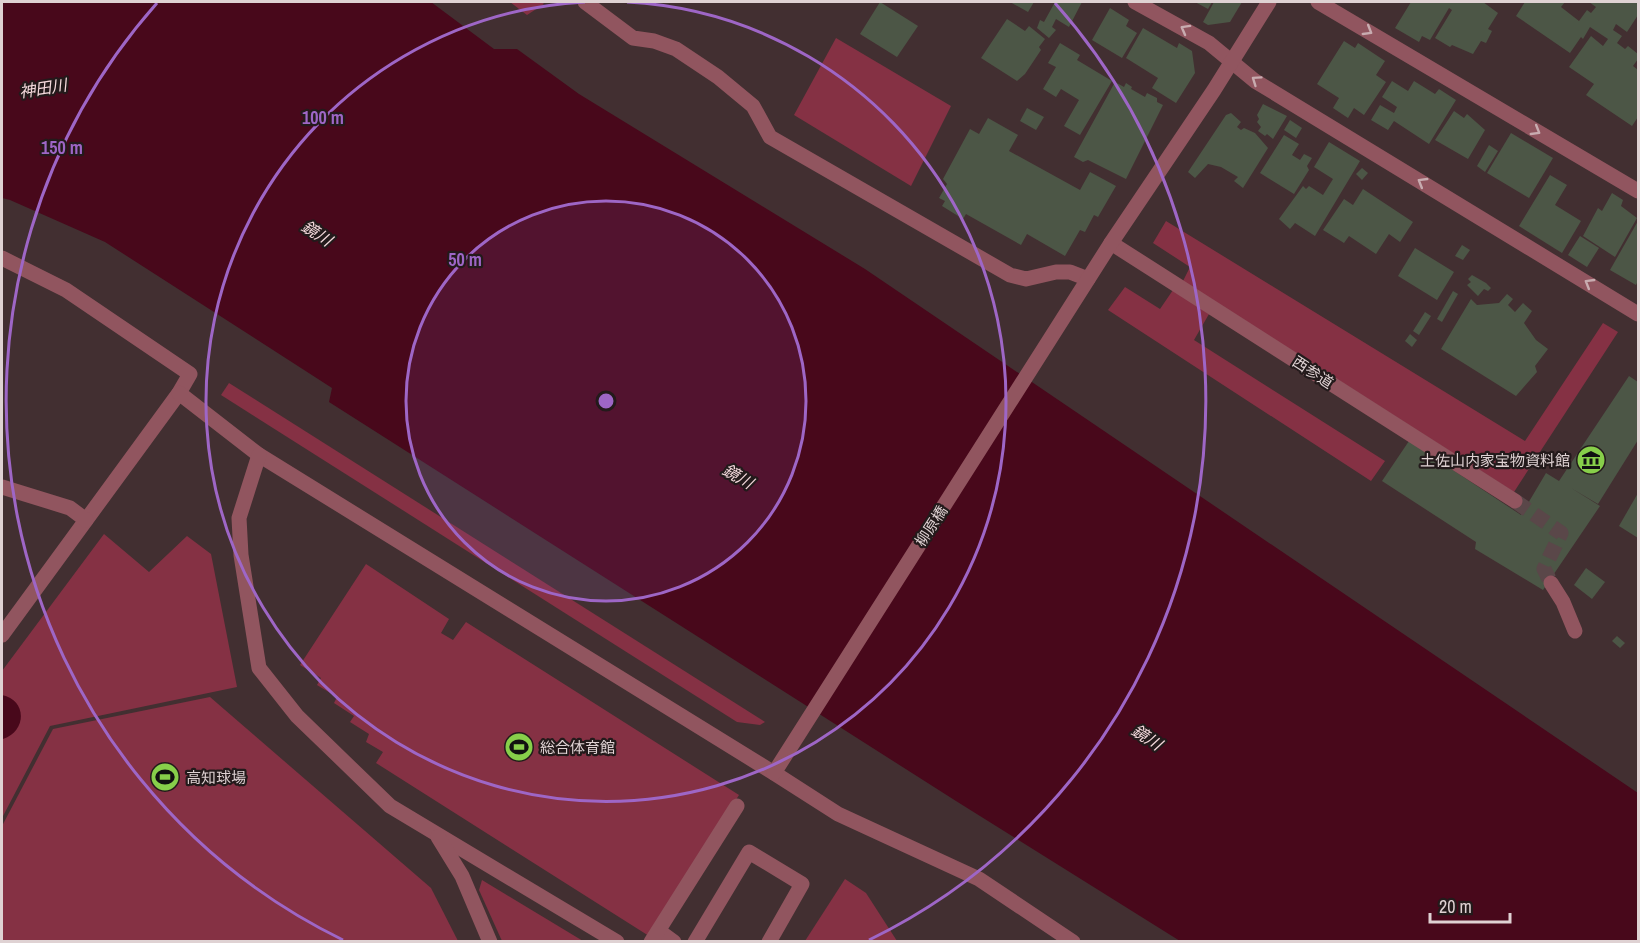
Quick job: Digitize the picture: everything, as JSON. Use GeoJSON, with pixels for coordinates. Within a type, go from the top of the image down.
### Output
{"type":"FeatureCollection","features":[{"type":"Feature","properties":{"kind":"street"},"geometry":{"type":"LineString","coordinates":[[585,2],[633,38],[654,41],[676,49],[718,76],[753,106],[771,137],[1010,275],[1026,279],[1056,272],[1071,272],[1088,279]]}},
{"type":"Feature","properties":{"kind":"street"},"geometry":{"type":"LineString","coordinates":[[1135,2],[1209,43],[1255,81],[1638,314]]}},
{"type":"Feature","properties":{"kind":"street","name":"柳原橋"},"geometry":{"type":"LineString","coordinates":[[774,773],[1111,243],[1232,62],[1269,2]]}},
{"type":"Feature","properties":{"kind":"street"},"geometry":{"type":"LineString","coordinates":[[1318,2],[1638,191]]}},
{"type":"Feature","properties":{"kind":"street","name":"西参道"},"geometry":{"type":"LineString","coordinates":[[1111,243],[1515,501]]}},
{"type":"Feature","properties":{"kind":"street"},"geometry":{"type":"LineString","coordinates":[[2,258],[66,290],[190,374],[179,393],[2,635]]}},
{"type":"Feature","properties":{"kind":"street"},"geometry":{"type":"LineString","coordinates":[[179,393],[259,455],[838,814],[979,879],[1073,942]]}},
{"type":"Feature","properties":{"kind":"street"},"geometry":{"type":"LineString","coordinates":[[259,455],[238,518],[241,555],[259,668],[297,716],[390,806],[617,942]]}},
{"type":"Feature","properties":{"kind":"street"},"geometry":{"type":"LineString","coordinates":[[2,487],[70,508],[86,520]]}},
{"type":"Feature","properties":{"kind":"street"},"geometry":{"type":"LineString","coordinates":[[1551,583],[1563,602],[1575,631]]}},
{"type":"Feature","properties":{"kind":"street"},"geometry":{"type":"LineString","coordinates":[[674,942],[655,936],[737,806]]}},
{"type":"Feature","properties":{"kind":"street"},"geometry":{"type":"LineString","coordinates":[[435,833],[462,876],[490,942]]}},
{"type":"Feature","properties":{"kind":"street"},"geometry":{"type":"LineString","coordinates":[[695,942],[749,852],[802,884],[769,942]]}},
{"type":"Feature","properties":{"kind":"shaded area"},"geometry":{"type":"Polygon","coordinates":[[[510,2],[542,2],[544,4],[527,15],[510,2]]]}},
{"type":"Feature","properties":{"kind":"shaded area"},"geometry":{"type":"Polygon","coordinates":[[[836,38],[951,106],[911,186],[794,115],[836,38]]]}},
{"type":"Feature","properties":{"kind":"shaded area"},"geometry":{"type":"Polygon","coordinates":[[[1166,221],[1525,441],[1603,323],[1618,332],[1514,492],[1183,281],[1190,267],[1153,243],[1166,221]]]}},
{"type":"Feature","properties":{"kind":"shaded area"},"geometry":{"type":"Polygon","coordinates":[[[1125,287],[1160,309],[1173,290],[1209,314],[1194,340],[1385,461],[1371,481],[1108,310],[1125,287]]]}},
{"type":"Feature","properties":{"kind":"shaded area"},"geometry":{"type":"Polygon","coordinates":[[[229,383],[765,722],[760,725],[737,722],[221,395],[229,383]]]}},
{"type":"Feature","properties":{"kind":"shaded area"},"geometry":{"type":"Polygon","coordinates":[[[104,534],[149,572],[187,536],[211,554],[237,687],[50,726],[2,818],[2,671],[104,534]]]}},
{"type":"Feature","properties":{"kind":"shaded area","name":"総合体育館"},"geometry":{"type":"Polygon","coordinates":[[[366,564],[449,619],[441,633],[453,640],[466,622],[739,795],[649,936],[376,763],[383,752],[366,742],[369,734],[350,722],[354,716],[334,703],[337,697],[317,685],[321,678],[300,665],[366,564]]]}},
{"type":"Feature","properties":{"kind":"shaded area","name":"高知球場"},"geometry":{"type":"Polygon","coordinates":[[[210,697],[431,888],[458,941],[2,941],[2,826],[53,729],[210,697]]]}},
{"type":"Feature","properties":{"kind":"shaded area"},"geometry":{"type":"Polygon","coordinates":[[[845,879],[866,893],[897,941],[805,941],[845,879]]]}},
{"type":"Feature","properties":{"kind":"shaded area"},"geometry":{"type":"Polygon","coordinates":[[[482,880],[583,941],[502,941],[479,890],[482,880]]]}},
{"type":"Feature","properties":{"kind":"water"},"geometry":{"type":"Polygon","coordinates":[[[2,2],[431,2],[494,49],[517,49],[579,94],[865,269],[1638,793],[1638,941],[1180,941],[329,402],[332,388],[105,242],[2,198],[2,2]]]}},
{"type":"Feature","properties":{"kind":"water"},"geometry":{"type":"Polygon","coordinates":[[[2,695],[16,703],[21,716],[16,729],[3,739],[2,739],[2,695]]]}},
{"type":"Feature","properties":{"kind":"building"},"geometry":{"type":"Polygon","coordinates":[[[880,2],[918,26],[897,57],[860,34],[880,2]]]}},
{"type":"Feature","properties":{"kind":"building"},"geometry":{"type":"Polygon","coordinates":[[[1010,2],[1034,2],[1028,12],[1010,2]]]}},
{"type":"Feature","properties":{"kind":"building"},"geometry":{"type":"Polygon","coordinates":[[[1055,2],[1082,2],[1069,27],[1056,19],[1052,27],[1056,30],[1049,38],[1037,28],[1040,20],[1044,22],[1055,2]]]}},
{"type":"Feature","properties":{"kind":"building"},"geometry":{"type":"Polygon","coordinates":[[[1195,2],[1212,2],[1208,9],[1195,2]]]}},
{"type":"Feature","properties":{"kind":"building"},"geometry":{"type":"Polygon","coordinates":[[[1214,2],[1242,2],[1230,22],[1208,25],[1203,22],[1214,2]]]}},
{"type":"Feature","properties":{"kind":"building"},"geometry":{"type":"Polygon","coordinates":[[[1411,2],[1483,2],[1498,13],[1488,29],[1492,31],[1486,43],[1481,41],[1473,54],[1452,45],[1450,47],[1435,38],[1452,10],[1449,8],[1430,40],[1422,36],[1419,42],[1395,28],[1411,2]]]}},
{"type":"Feature","properties":{"kind":"building"},"geometry":{"type":"Polygon","coordinates":[[[1525,2],[1565,2],[1561,7],[1579,21],[1587,10],[1591,13],[1596,7],[1589,2],[1638,2],[1638,15],[1627,32],[1616,24],[1613,30],[1622,36],[1617,43],[1625,49],[1628,46],[1638,54],[1638,59],[1633,66],[1638,70],[1638,117],[1632,126],[1586,95],[1594,84],[1569,67],[1591,36],[1603,46],[1608,39],[1590,27],[1570,53],[1516,16],[1525,2]]]}},
{"type":"Feature","properties":{"kind":"building"},"geometry":{"type":"Polygon","coordinates":[[[1110,8],[1129,20],[1126,26],[1137,33],[1122,58],[1092,40],[1110,8]]]}},
{"type":"Feature","properties":{"kind":"building"},"geometry":{"type":"Polygon","coordinates":[[[1007,19],[1025,31],[1029,26],[1045,39],[1039,47],[1041,50],[1025,74],[1017,81],[981,58],[1007,19]]]}},
{"type":"Feature","properties":{"kind":"building"},"geometry":{"type":"Polygon","coordinates":[[[1143,28],[1177,48],[1179,43],[1192,51],[1195,73],[1176,103],[1152,88],[1158,78],[1126,58],[1143,28]]]}},
{"type":"Feature","properties":{"kind":"building"},"geometry":{"type":"Polygon","coordinates":[[[1344,41],[1355,48],[1358,43],[1385,61],[1376,75],[1386,82],[1364,115],[1354,108],[1348,118],[1333,108],[1339,98],[1317,84],[1344,41]]]}},
{"type":"Feature","properties":{"kind":"building"},"geometry":{"type":"Polygon","coordinates":[[[1060,43],[1080,55],[1077,60],[1112,81],[1080,135],[1064,126],[1079,100],[1061,89],[1056,97],[1043,89],[1056,67],[1048,63],[1060,43]]]}},
{"type":"Feature","properties":{"kind":"building"},"geometry":{"type":"Polygon","coordinates":[[[1392,81],[1408,91],[1414,81],[1435,94],[1439,89],[1456,100],[1429,144],[1394,121],[1388,130],[1371,120],[1380,105],[1394,113],[1397,107],[1382,97],[1392,81]]]}},
{"type":"Feature","properties":{"kind":"building"},"geometry":{"type":"Polygon","coordinates":[[[1115,82],[1124,87],[1126,83],[1132,87],[1131,89],[1145,97],[1147,93],[1157,98],[1157,102],[1163,105],[1126,179],[1088,160],[1083,162],[1074,157],[1115,82]]]}},
{"type":"Feature","properties":{"kind":"building"},"geometry":{"type":"Polygon","coordinates":[[[1263,104],[1287,116],[1273,139],[1258,131],[1261,127],[1257,122],[1259,119],[1257,115],[1263,104]]]}},
{"type":"Feature","properties":{"kind":"building"},"geometry":{"type":"Polygon","coordinates":[[[1027,108],[1044,117],[1036,130],[1020,121],[1027,108]]]}},
{"type":"Feature","properties":{"kind":"building"},"geometry":{"type":"Polygon","coordinates":[[[1454,111],[1464,118],[1467,114],[1485,130],[1468,159],[1435,140],[1454,111]]]}},
{"type":"Feature","properties":{"kind":"building"},"geometry":{"type":"Polygon","coordinates":[[[1231,113],[1241,122],[1237,127],[1255,133],[1268,148],[1243,188],[1234,181],[1238,177],[1221,167],[1208,164],[1195,178],[1188,172],[1226,115],[1231,113]]]}},
{"type":"Feature","properties":{"kind":"building"},"geometry":{"type":"Polygon","coordinates":[[[988,118],[1018,135],[1009,151],[1080,190],[1090,172],[1116,186],[1098,217],[1094,215],[1085,232],[1080,230],[1065,256],[1027,234],[1021,245],[966,214],[963,219],[942,206],[945,201],[939,198],[947,184],[943,179],[970,129],[979,134],[988,118]]]}},
{"type":"Feature","properties":{"kind":"building"},"geometry":{"type":"Polygon","coordinates":[[[1290,120],[1302,128],[1296,138],[1284,130],[1290,120]]]}},
{"type":"Feature","properties":{"kind":"building"},"geometry":{"type":"Polygon","coordinates":[[[1511,133],[1553,158],[1529,198],[1487,173],[1511,133]]]}},
{"type":"Feature","properties":{"kind":"building"},"geometry":{"type":"Polygon","coordinates":[[[1284,135],[1299,144],[1292,155],[1300,160],[1304,154],[1312,158],[1307,166],[1309,170],[1294,194],[1260,173],[1284,135]]]}},
{"type":"Feature","properties":{"kind":"building"},"geometry":{"type":"Polygon","coordinates":[[[1329,142],[1360,161],[1315,236],[1295,223],[1290,229],[1279,219],[1303,186],[1306,189],[1309,186],[1323,195],[1333,179],[1314,167],[1329,142]]]}},
{"type":"Feature","properties":{"kind":"building"},"geometry":{"type":"Polygon","coordinates":[[[1489,145],[1498,151],[1485,172],[1477,166],[1489,145]]]}},
{"type":"Feature","properties":{"kind":"building"},"geometry":{"type":"Polygon","coordinates":[[[1362,168],[1368,173],[1362,180],[1356,174],[1362,168]]]}},
{"type":"Feature","properties":{"kind":"building"},"geometry":{"type":"Polygon","coordinates":[[[1550,175],[1567,185],[1555,205],[1581,221],[1562,253],[1519,226],[1550,175]]]}},
{"type":"Feature","properties":{"kind":"building"},"geometry":{"type":"Polygon","coordinates":[[[1363,189],[1413,222],[1400,242],[1389,234],[1376,254],[1349,236],[1344,243],[1323,230],[1344,199],[1353,205],[1363,189]]]}},
{"type":"Feature","properties":{"kind":"building"},"geometry":{"type":"Polygon","coordinates":[[[1612,193],[1623,200],[1621,206],[1637,218],[1615,257],[1583,236],[1598,208],[1602,211],[1612,193]]]}},
{"type":"Feature","properties":{"kind":"building"},"geometry":{"type":"Polygon","coordinates":[[[1638,221],[1638,281],[1636,285],[1610,270],[1638,221]]]}},
{"type":"Feature","properties":{"kind":"building"},"geometry":{"type":"Polygon","coordinates":[[[1580,236],[1599,248],[1587,267],[1568,255],[1580,236]]]}},
{"type":"Feature","properties":{"kind":"building"},"geometry":{"type":"Polygon","coordinates":[[[1462,245],[1470,250],[1463,260],[1455,256],[1462,245]]]}},
{"type":"Feature","properties":{"kind":"building"},"geometry":{"type":"Polygon","coordinates":[[[1415,248],[1454,272],[1437,300],[1398,276],[1415,248]]]}},
{"type":"Feature","properties":{"kind":"building"},"geometry":{"type":"Polygon","coordinates":[[[1472,275],[1491,288],[1488,291],[1484,289],[1478,296],[1467,285],[1471,282],[1468,279],[1472,275]]]}},
{"type":"Feature","properties":{"kind":"building"},"geometry":{"type":"Polygon","coordinates":[[[1453,291],[1458,294],[1442,322],[1437,319],[1453,291]]]}},
{"type":"Feature","properties":{"kind":"building"},"geometry":{"type":"Polygon","coordinates":[[[1507,294],[1513,299],[1508,305],[1515,312],[1523,303],[1532,311],[1524,323],[1536,340],[1548,349],[1535,366],[1537,372],[1516,396],[1441,349],[1471,299],[1477,305],[1499,303],[1507,294]]]}},
{"type":"Feature","properties":{"kind":"building"},"geometry":{"type":"Polygon","coordinates":[[[1425,312],[1431,316],[1419,335],[1413,331],[1425,312]]]}},
{"type":"Feature","properties":{"kind":"building"},"geometry":{"type":"Polygon","coordinates":[[[1410,334],[1417,340],[1412,347],[1405,341],[1410,334]]]}},
{"type":"Feature","properties":{"kind":"building"},"geometry":{"type":"Polygon","coordinates":[[[1629,376],[1638,382],[1638,440],[1598,504],[1571,488],[1600,506],[1543,590],[1475,549],[1476,542],[1382,481],[1409,441],[1521,515],[1546,473],[1559,481],[1629,376]]]}},
{"type":"Feature","properties":{"kind":"building"},"geometry":{"type":"Polygon","coordinates":[[[1638,493],[1638,538],[1619,526],[1638,493]]]}},
{"type":"Feature","properties":{"kind":"building"},"geometry":{"type":"Polygon","coordinates":[[[1586,568],[1605,582],[1592,599],[1574,585],[1586,568]]]}},
{"type":"Feature","properties":{"kind":"building"},"geometry":{"type":"Polygon","coordinates":[[[1617,636],[1625,643],[1620,648],[1612,641],[1617,636]]]}},
{"type":"Feature","properties":{"kind":"tunnel"},"geometry":{"type":"LineString","coordinates":[[1515,501],[1561,533],[1544,569],[1551,583]]}},
{"type":"Feature","properties":{"kind":"place","name":"土佐山内家宝物資料館"},"geometry":{"type":"Point","coordinates":[1591,460]}},
{"type":"Feature","properties":{"kind":"place","name":"総合体育館"},"geometry":{"type":"Point","coordinates":[519,747]}},
{"type":"Feature","properties":{"kind":"place","name":"高知球場"},"geometry":{"type":"Point","coordinates":[165,777]}},
{"type":"Feature","properties":{"kind":"water label","name":"神田川"},"geometry":{"type":"Point","coordinates":[43,88]}},
{"type":"Feature","properties":{"kind":"water label","name":"鏡川"},"geometry":{"type":"Point","coordinates":[317,233]}},
{"type":"Feature","properties":{"kind":"water label","name":"鏡川"},"geometry":{"type":"Point","coordinates":[738,476]}},
{"type":"Feature","properties":{"kind":"water label","name":"鏡川"},"geometry":{"type":"Point","coordinates":[1147,737]}}]}
